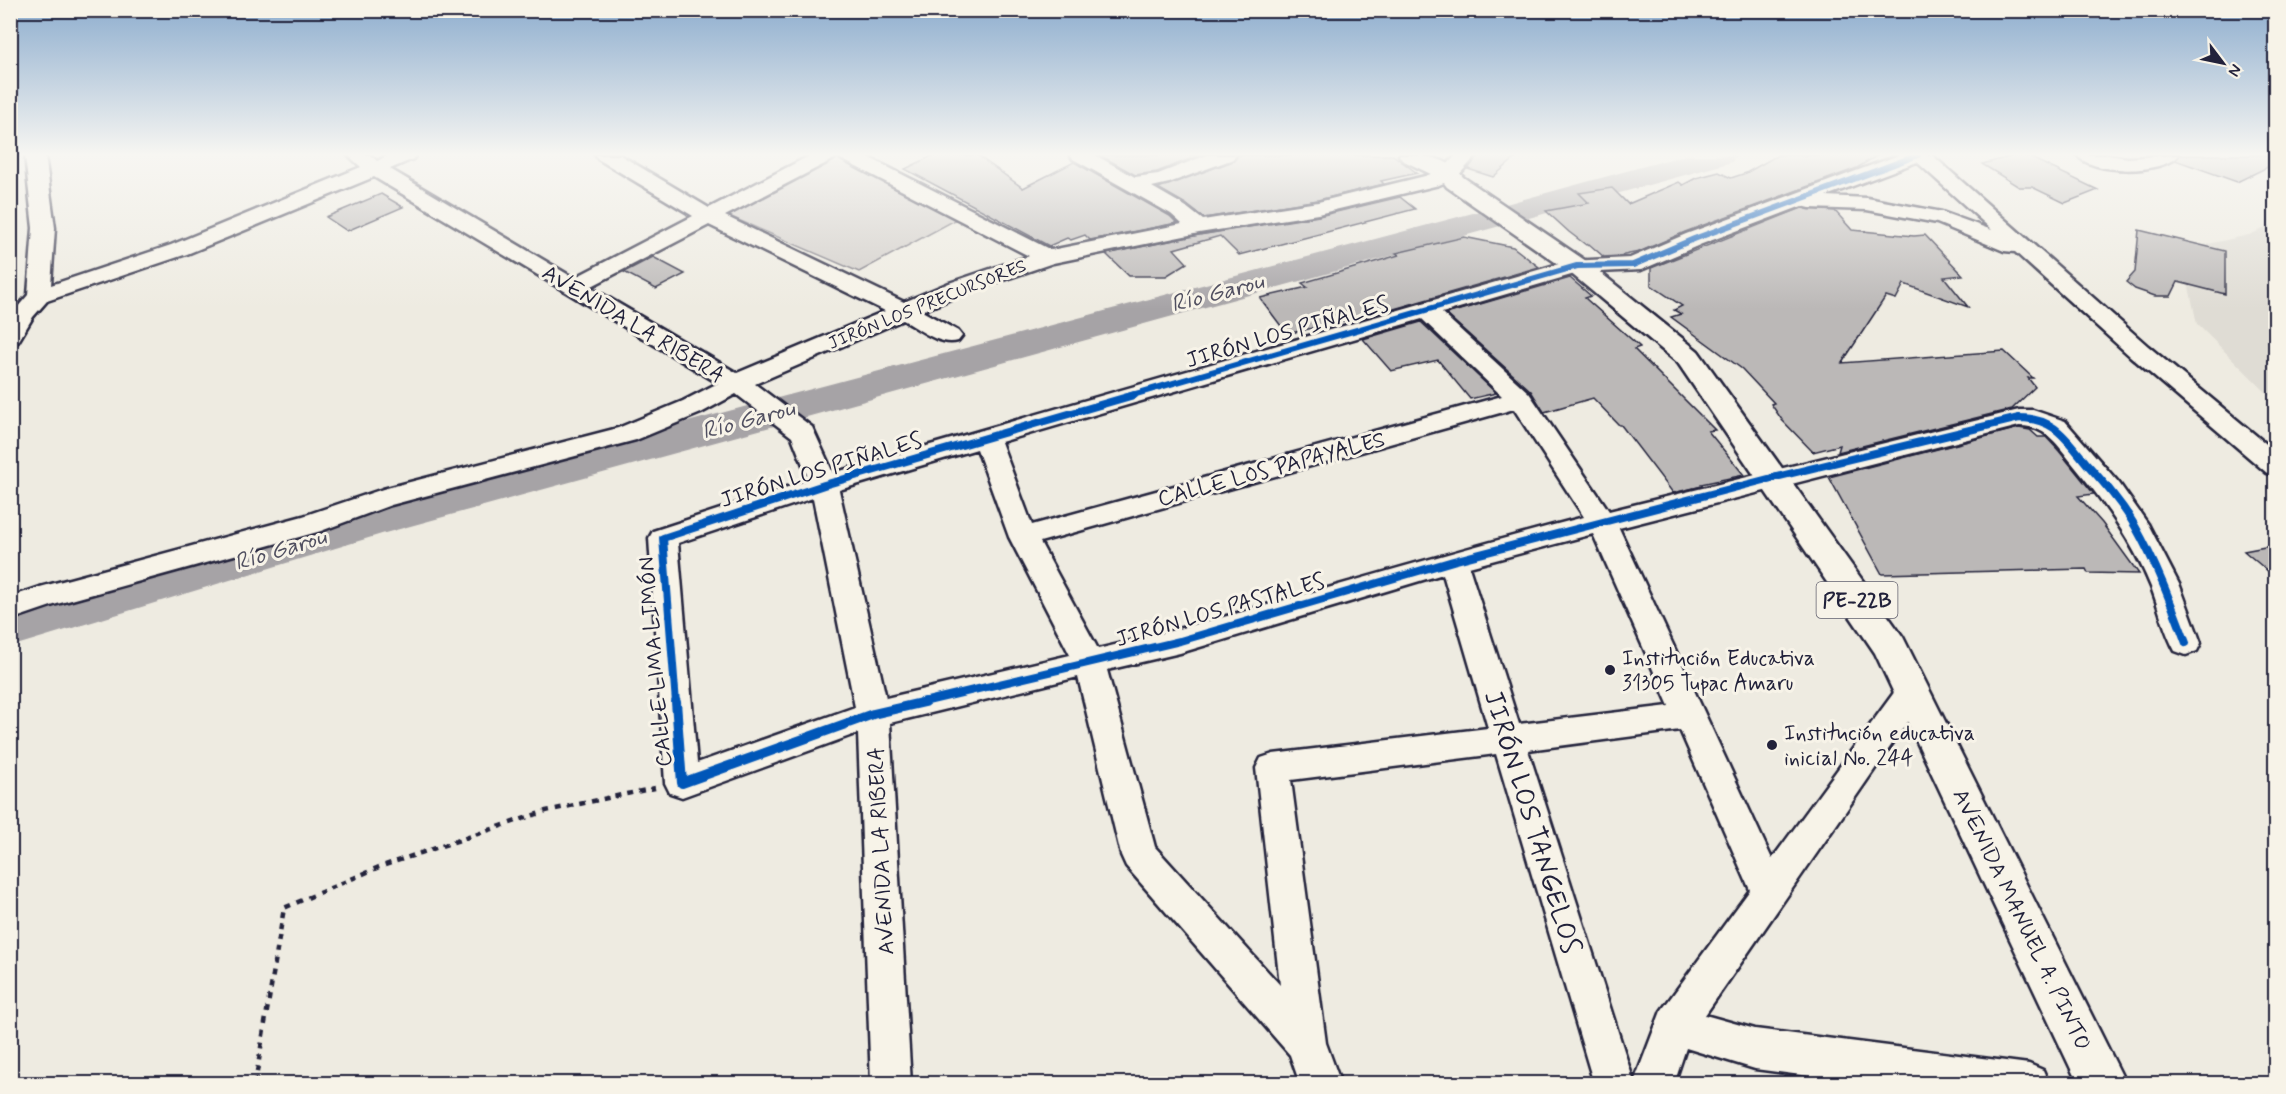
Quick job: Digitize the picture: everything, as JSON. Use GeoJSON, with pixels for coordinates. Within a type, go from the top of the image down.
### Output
{"type":"FeatureCollection","features":[{"type":"Feature","properties":{"kind":"highway","name":"AVENIDA MANUEL A. PINTO"},"geometry":{"type":"LineString","coordinates":[[1490,206],[1577,266],[1688,357],[1890,647],[2103,1083]]}},
{"type":"Feature","properties":{"kind":"street"},"geometry":{"type":"LineString","coordinates":[[39,296],[44,228],[41,206]]}},
{"type":"Feature","properties":{"kind":"street"},"geometry":{"type":"LineString","coordinates":[[10,338],[17,315],[39,296],[158,257],[270,206]]}},
{"type":"Feature","properties":{"kind":"street","name":"AVENIDA LA RIBERA"},"geometry":{"type":"LineString","coordinates":[[440,206],[743,387],[802,433],[824,485],[873,714],[891,1083]]}},
{"type":"Feature","properties":{"kind":"street"},"geometry":{"type":"LineString","coordinates":[[693,206],[710,217],[904,311],[950,336]]}},
{"type":"Feature","properties":{"kind":"street"},"geometry":{"type":"LineString","coordinates":[[573,287],[730,206]]}},
{"type":"Feature","properties":{"kind":"street"},"geometry":{"type":"LineString","coordinates":[[948,206],[1048,257]]}},
{"type":"Feature","properties":{"kind":"street"},"geometry":{"type":"LineString","coordinates":[[1171,206],[1199,226]]}},
{"type":"Feature","properties":{"kind":"street","name":"JIRÓN LOS PRECURSORES"},"geometry":{"type":"LineString","coordinates":[[10,609],[50,595],[311,524],[383,498],[627,434],[743,387],[957,288],[1048,257],[1199,226],[1326,206]]}},
{"type":"Feature","properties":{"kind":"street","name":"JIRÓN LOS PIÑALES"},"geometry":{"type":"LineString","coordinates":[[663,538],[824,485],[1577,266],[1633,265],[1694,239],[1784,206]]}},
{"type":"Feature","properties":{"kind":"street"},"geometry":{"type":"LineString","coordinates":[[1878,206],[1942,218],[2030,254]]}},
{"type":"Feature","properties":{"kind":"street"},"geometry":{"type":"LineString","coordinates":[[1976,206],[2139,351],[2276,467]]}},
{"type":"Feature","properties":{"kind":"street"},"geometry":{"type":"LineString","coordinates":[[1425,309],[1520,399],[1602,522],[1769,892]]}},
{"type":"Feature","properties":{"kind":"street","name":"CALLE LOS PAPAYALES"},"geometry":{"type":"LineString","coordinates":[[1023,537],[1520,399]]}},
{"type":"Feature","properties":{"kind":"street","name":"JIRÓN LOS PASTALES"},"geometry":{"type":"LineString","coordinates":[[682,783],[873,714],[1180,641],[1453,561],[1772,478],[2019,418],[2046,422],[2055,427],[2101,480],[2134,524],[2165,586],[2186,643]]}},
{"type":"Feature","properties":{"kind":"street"},"geometry":{"type":"LineString","coordinates":[[986,437],[1023,537],[1090,663],[1138,855],[1306,1043]]}},
{"type":"Feature","properties":{"kind":"street","name":"CALLE LIMA LIMÓN"},"geometry":{"type":"LineString","coordinates":[[663,538],[682,783]]}},
{"type":"Feature","properties":{"kind":"street","name":"JIRÓN LOS TANGELOS"},"geometry":{"type":"LineString","coordinates":[[1453,561],[1614,1083]]}},
{"type":"Feature","properties":{"kind":"street"},"geometry":{"type":"LineString","coordinates":[[1653,1083],[1675,1025],[1912,692]]}},
{"type":"Feature","properties":{"kind":"street"},"geometry":{"type":"LineString","coordinates":[[1321,1083],[1306,1043],[1273,768],[1689,716]]}},
{"type":"Feature","properties":{"kind":"street"},"geometry":{"type":"LineString","coordinates":[[1675,1025],[1755,1049],[2029,1083]]}},
{"type":"Feature","properties":{"kind":"path"},"geometry":{"type":"LineString","coordinates":[[255,1083],[284,908],[380,867],[546,811],[682,783]]}},
{"type":"Feature","properties":{"kind":"shaded area"},"geometry":{"type":"Polygon","coordinates":[[[744,206],[933,206],[957,219],[859,272],[727,215],[744,206]]]}},
{"type":"Feature","properties":{"kind":"shaded area"},"geometry":{"type":"Polygon","coordinates":[[[2275,224],[2275,401],[2197,324],[2181,250],[2249,235],[2275,224]]]}},
{"type":"Feature","properties":{"kind":"building"},"geometry":{"type":"Polygon","coordinates":[[[352,206],[403,207],[347,231],[326,217],[352,206]]]}},
{"type":"Feature","properties":{"kind":"building"},"geometry":{"type":"Polygon","coordinates":[[[974,206],[1152,206],[1170,216],[1177,223],[1090,240],[1085,235],[1071,240],[1067,238],[1049,246],[974,206]]]}},
{"type":"Feature","properties":{"kind":"building"},"geometry":{"type":"Polygon","coordinates":[[[1189,206],[1280,206],[1204,218],[1189,206]]]}},
{"type":"Feature","properties":{"kind":"building"},"geometry":{"type":"Polygon","coordinates":[[[1361,206],[1411,206],[1415,209],[1239,255],[1220,236],[1174,249],[1187,263],[1166,276],[1129,276],[1106,254],[1199,235],[1319,216],[1361,206]]]}},
{"type":"Feature","properties":{"kind":"building"},"geometry":{"type":"Polygon","coordinates":[[[1573,206],[1755,206],[1639,252],[1604,257],[1589,244],[1586,245],[1569,232],[1546,211],[1573,206]]]}},
{"type":"Feature","properties":{"kind":"building"},"geometry":{"type":"Polygon","coordinates":[[[1802,208],[1835,211],[1852,230],[1925,235],[1963,275],[1944,277],[1968,307],[1904,284],[1896,299],[1886,296],[1842,363],[2004,351],[2033,378],[2028,378],[2035,387],[2012,409],[1838,452],[1840,445],[1813,452],[1782,420],[1771,404],[1774,403],[1742,369],[1671,317],[1681,314],[1674,310],[1682,306],[1651,285],[1651,268],[1802,208]]]}},
{"type":"Feature","properties":{"kind":"building"},"geometry":{"type":"Polygon","coordinates":[[[2139,230],[2225,251],[2225,294],[2178,282],[2171,296],[2155,296],[2135,289],[2126,282],[2135,272],[2139,230]]]}},
{"type":"Feature","properties":{"kind":"building"},"geometry":{"type":"Polygon","coordinates":[[[1464,237],[1513,247],[1539,267],[1349,322],[1347,320],[1287,334],[1260,298],[1307,287],[1302,283],[1399,255],[1396,253],[1464,237]]]}},
{"type":"Feature","properties":{"kind":"building"},"geometry":{"type":"Polygon","coordinates":[[[653,257],[685,274],[656,289],[624,272],[653,257]]]}},
{"type":"Feature","properties":{"kind":"building"},"geometry":{"type":"Polygon","coordinates":[[[1570,278],[1591,296],[1585,298],[1640,347],[1634,349],[1715,430],[1708,431],[1744,475],[1701,484],[1702,486],[1673,493],[1621,425],[1593,398],[1544,412],[1531,391],[1446,314],[1570,278]]]}},
{"type":"Feature","properties":{"kind":"building"},"geometry":{"type":"Polygon","coordinates":[[[1421,322],[1496,393],[1470,399],[1438,360],[1391,371],[1363,339],[1421,322]]]}},
{"type":"Feature","properties":{"kind":"building"},"geometry":{"type":"Polygon","coordinates":[[[2019,428],[2030,430],[2038,437],[2046,437],[2059,451],[2094,494],[2078,496],[2102,523],[2139,574],[2088,573],[2086,569],[1882,574],[1829,477],[2019,428]]]}},
{"type":"Feature","properties":{"kind":"building"},"geometry":{"type":"Polygon","coordinates":[[[2276,545],[2276,578],[2244,551],[2276,545]]]}},
{"type":"Feature","properties":{"kind":"waterway","name":"Río Garou"},"geometry":{"type":"LineString","coordinates":[[1518,211],[1536,206]]}},
{"type":"Feature","properties":{"kind":"waterway","name":"Río Garou"},"geometry":{"type":"LineString","coordinates":[[10,629],[375,520],[1488,219]]}},
{"type":"Feature","properties":{"kind":"cycle path"},"geometry":{"type":"LineString","coordinates":[[1782,206],[1633,265],[1577,266],[824,485],[663,538],[682,783],[873,714],[1180,641],[1453,561],[1772,478],[2019,418],[2033,418],[2056,427],[2109,489],[2134,524],[2165,586],[2186,643]]}},
{"type":"Feature","properties":{"kind":"place","name":"Institución Educativa 31305 Tupac Amaru"},"geometry":{"type":"Point","coordinates":[1610,670]}},
{"type":"Feature","properties":{"kind":"place","name":"Institución educativa inicial No. 244"},"geometry":{"type":"Point","coordinates":[1772,745]}}]}
